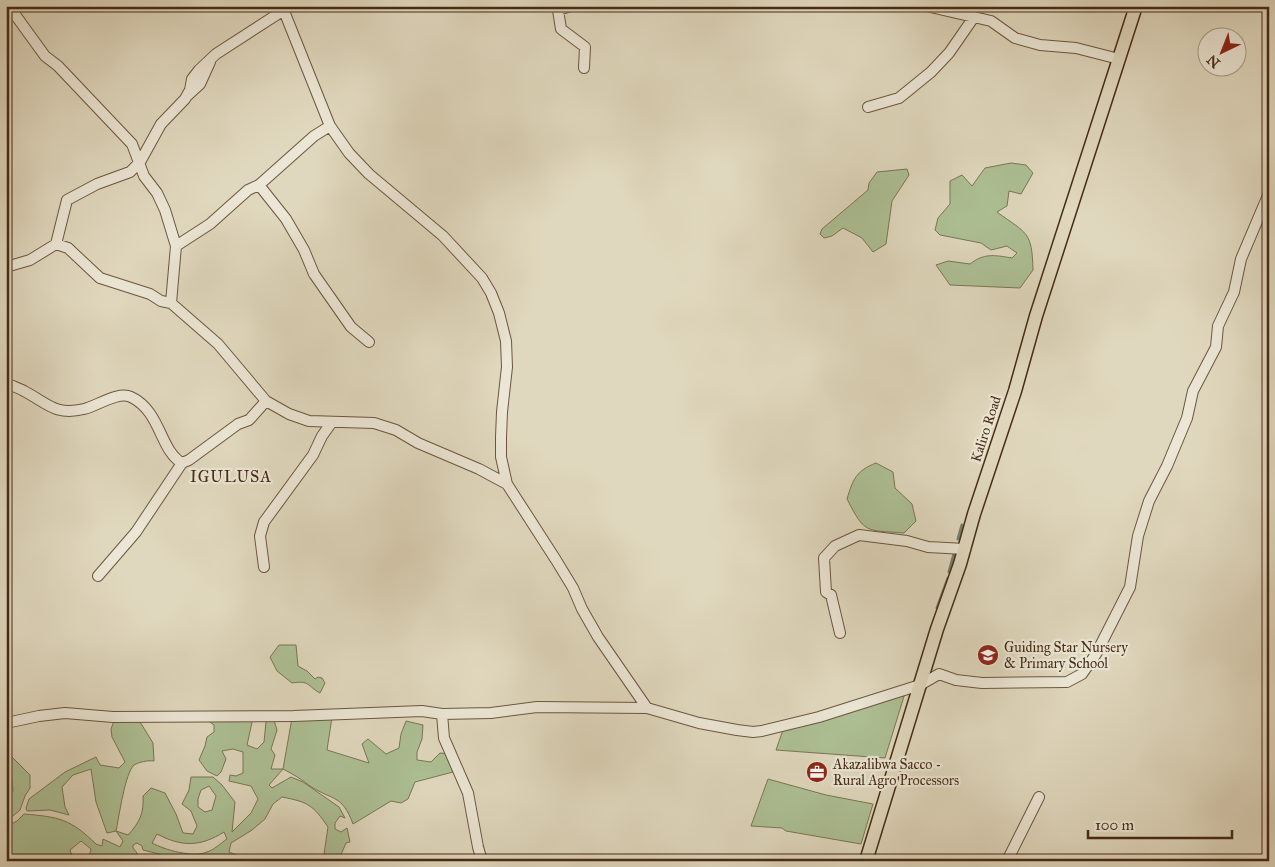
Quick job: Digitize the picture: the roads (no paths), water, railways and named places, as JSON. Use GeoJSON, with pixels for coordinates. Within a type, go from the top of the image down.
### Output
{"type":"FeatureCollection","features":[{"type":"Feature","properties":{"kind":"main road","name":"Kaliro Road"},"geometry":{"type":"LineString","coordinates":[[866,861],[980,495],[1015,390],[1036,316],[1136,6]]}},
{"type":"Feature","properties":{"kind":"street"},"geometry":{"type":"LineString","coordinates":[[12,6],[16,16],[45,56],[58,66],[132,144],[144,176],[157,193],[165,210],[176,246],[170,303]]}},
{"type":"Feature","properties":{"kind":"street"},"geometry":{"type":"LineString","coordinates":[[571,6],[558,10],[561,29],[586,47],[584,68]]}},
{"type":"Feature","properties":{"kind":"street"},"geometry":{"type":"LineString","coordinates":[[877,6],[893,6]]}},
{"type":"Feature","properties":{"kind":"street"},"geometry":{"type":"LineString","coordinates":[[926,6],[991,21],[1016,38],[1040,45],[1082,49],[1119,59]]}},
{"type":"Feature","properties":{"kind":"street"},"geometry":{"type":"LineString","coordinates":[[6,267],[30,260],[56,244],[67,200],[96,184],[130,172],[140,162],[161,124],[185,99],[190,90],[192,79],[199,70],[283,8],[330,126],[349,153],[369,174],[443,236],[482,278],[491,293],[499,313],[506,341],[507,367],[502,412],[501,457],[507,484],[573,588],[598,637],[647,708]]}},
{"type":"Feature","properties":{"kind":"street"},"geometry":{"type":"LineString","coordinates":[[868,107],[899,98],[931,72],[950,53],[974,17]]}},
{"type":"Feature","properties":{"kind":"street"},"geometry":{"type":"LineString","coordinates":[[176,246],[210,224],[248,190],[259,185],[314,136],[330,126]]}},
{"type":"Feature","properties":{"kind":"street"},"geometry":{"type":"LineString","coordinates":[[259,185],[286,219],[304,250],[314,274],[351,327],[369,342]]}},
{"type":"Feature","properties":{"kind":"street"},"geometry":{"type":"LineString","coordinates":[[6,723],[65,713],[113,717],[294,716],[422,711],[442,714],[490,713],[536,707],[647,708],[699,723],[752,732],[775,729],[820,717],[920,685],[939,674],[956,680],[1010,683],[1067,682],[1082,674],[1096,654],[1130,587],[1138,536],[1149,501],[1167,466],[1186,418],[1193,392],[1216,347],[1218,326],[1234,292],[1241,259],[1269,193]]}},
{"type":"Feature","properties":{"kind":"street"},"geometry":{"type":"LineString","coordinates":[[56,244],[68,248],[100,278],[150,294],[161,301],[170,303],[218,344],[266,401],[289,414],[309,421],[374,423],[396,430],[418,443],[479,469],[507,484]]}},
{"type":"Feature","properties":{"kind":"street"},"geometry":{"type":"LineString","coordinates":[[6,383],[23,390],[55,410],[85,409],[113,398],[130,396],[140,403],[155,419],[174,458],[182,463]]}},
{"type":"Feature","properties":{"kind":"street"},"geometry":{"type":"LineString","coordinates":[[98,576],[136,532],[182,463],[189,460],[238,424],[249,420],[266,401]]}},
{"type":"Feature","properties":{"kind":"street"},"geometry":{"type":"LineString","coordinates":[[264,567],[260,536],[264,522],[313,455],[322,436],[332,422]]}},
{"type":"Feature","properties":{"kind":"street"},"geometry":{"type":"LineString","coordinates":[[840,633],[831,595],[826,592],[824,570],[824,558],[835,546],[860,535],[907,541],[928,547],[964,549]]}},
{"type":"Feature","properties":{"kind":"street"},"geometry":{"type":"LineString","coordinates":[[442,714],[444,738],[468,793],[482,861]]}},
{"type":"Feature","properties":{"kind":"street"},"geometry":{"type":"LineString","coordinates":[[1007,861],[1039,797]]}},
{"type":"Feature","properties":{"kind":"waterway"},"geometry":{"type":"LineString","coordinates":[[958,539],[962,525]]}},
{"type":"Feature","properties":{"kind":"waterway"},"geometry":{"type":"LineString","coordinates":[[949,572],[955,550]]}},
{"type":"Feature","properties":{"kind":"waterway"},"geometry":{"type":"LineString","coordinates":[[937,608],[948,578]]}},
{"type":"Feature","properties":{"kind":"place","name":"Guiding Star Nursery & Primary School"},"geometry":{"type":"Point","coordinates":[988,655]}},
{"type":"Feature","properties":{"kind":"place","name":"Akazalibwa Sacco - Rural Agro Processors"},"geometry":{"type":"Point","coordinates":[817,772]}},
{"type":"Feature","properties":{"kind":"district","name":"IGULUSA"},"geometry":{"type":"Point","coordinates":[231,476]}}]}
